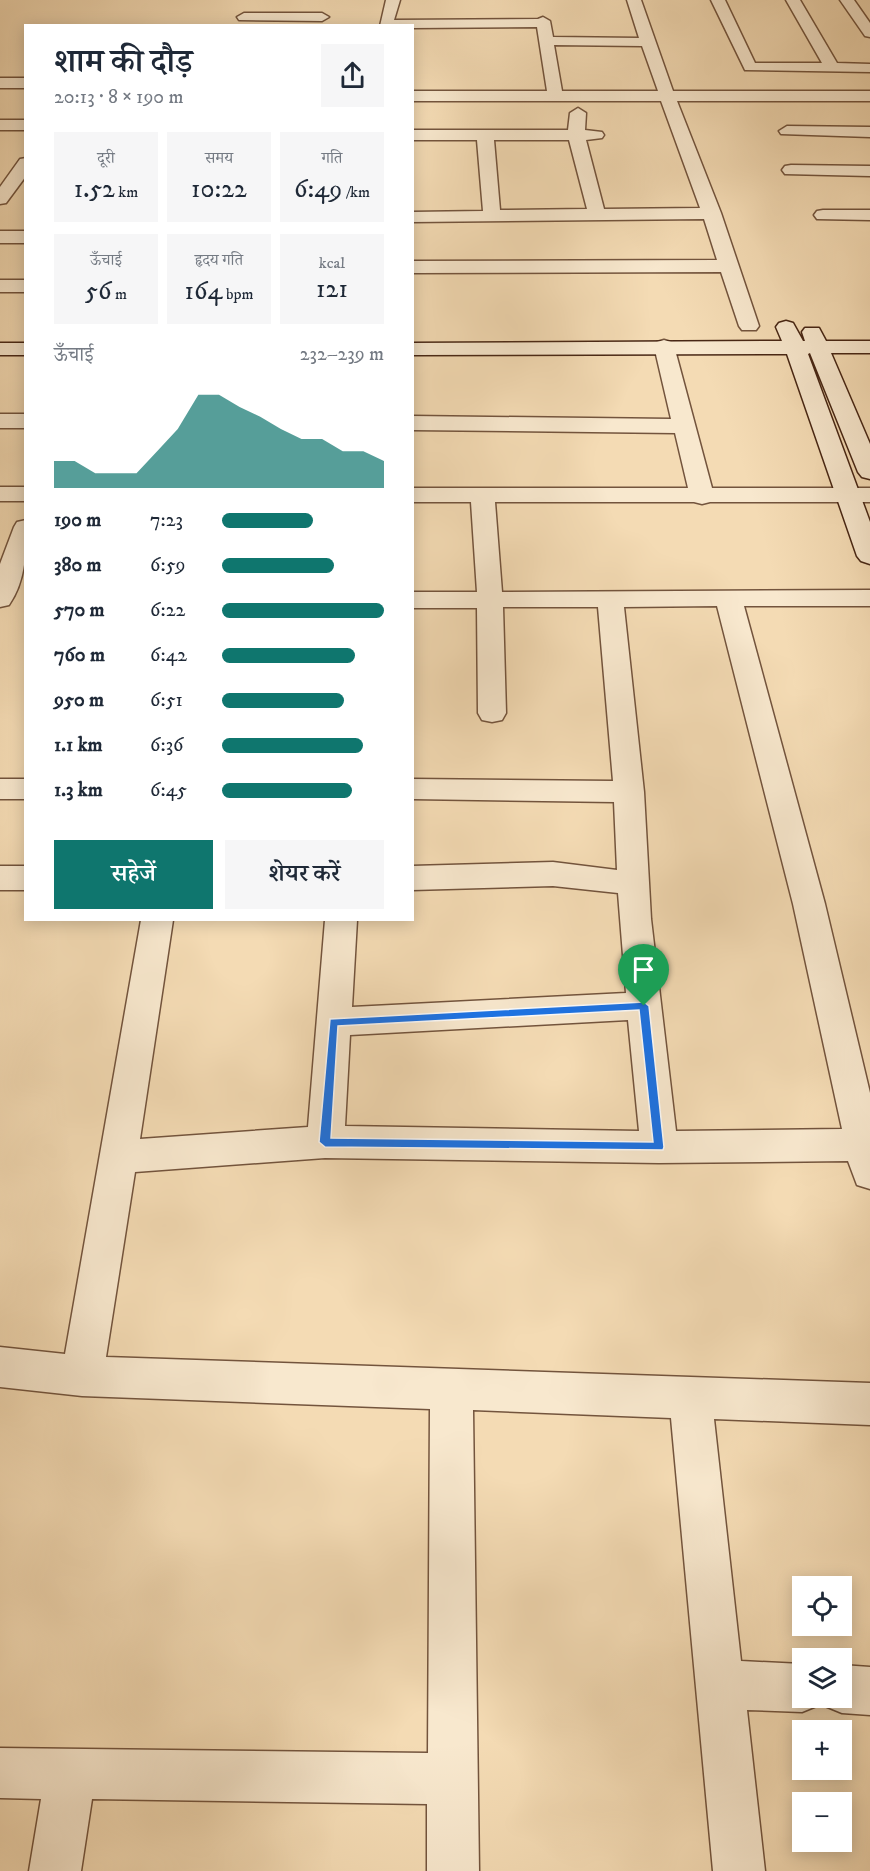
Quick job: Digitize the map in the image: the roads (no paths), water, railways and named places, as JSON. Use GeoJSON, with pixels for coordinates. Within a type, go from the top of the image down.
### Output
{"type":"FeatureCollection","features":[{"type":"Feature","properties":{"kind":"street"},"geometry":{"type":"LineString","coordinates":[[249,0],[243,21],[321,21],[326,0]]}},
{"type":"Feature","properties":{"kind":"street"},"geometry":{"type":"LineString","coordinates":[[393,0],[387,24],[542,17],[543,44],[555,96]]}},
{"type":"Feature","properties":{"kind":"street"},"geometry":{"type":"LineString","coordinates":[[634,0],[647,42],[712,213],[749,326]]}},
{"type":"Feature","properties":{"kind":"street"},"geometry":{"type":"LineString","coordinates":[[717,0],[750,67],[870,68]]}},
{"type":"Feature","properties":{"kind":"street"},"geometry":{"type":"LineString","coordinates":[[794,0],[832,68]]}},
{"type":"Feature","properties":{"kind":"street"},"geometry":{"type":"LineString","coordinates":[[848,0],[870,33]]}},
{"type":"Feature","properties":{"kind":"street"},"geometry":{"type":"LineString","coordinates":[[543,44],[647,42]]}},
{"type":"Feature","properties":{"kind":"street"},"geometry":{"type":"LineString","coordinates":[[813,68],[829,96]]}},
{"type":"Feature","properties":{"kind":"street"},"geometry":{"type":"LineString","coordinates":[[0,83],[24,83]]}},
{"type":"Feature","properties":{"kind":"street"},"geometry":{"type":"LineString","coordinates":[[414,96],[870,96]]}},
{"type":"Feature","properties":{"kind":"street"},"geometry":{"type":"LineString","coordinates":[[578,96],[576,135],[597,215]]}},
{"type":"Feature","properties":{"kind":"street"},"geometry":{"type":"LineString","coordinates":[[0,125],[24,125]]}},
{"type":"Feature","properties":{"kind":"street"},"geometry":{"type":"LineString","coordinates":[[787,131],[870,132]]}},
{"type":"Feature","properties":{"kind":"street"},"geometry":{"type":"LineString","coordinates":[[414,135],[596,135]]}},
{"type":"Feature","properties":{"kind":"street"},"geometry":{"type":"LineString","coordinates":[[485,135],[492,216]]}},
{"type":"Feature","properties":{"kind":"street"},"geometry":{"type":"LineString","coordinates":[[0,199],[21,164]]}},
{"type":"Feature","properties":{"kind":"street"},"geometry":{"type":"LineString","coordinates":[[791,170],[870,171]]}},
{"type":"Feature","properties":{"kind":"street"},"geometry":{"type":"LineString","coordinates":[[414,217],[712,213]]}},
{"type":"Feature","properties":{"kind":"street"},"geometry":{"type":"LineString","coordinates":[[824,215],[870,215]]}},
{"type":"Feature","properties":{"kind":"street"},"geometry":{"type":"LineString","coordinates":[[0,237],[24,237]]}},
{"type":"Feature","properties":{"kind":"street"},"geometry":{"type":"LineString","coordinates":[[414,267],[729,266]]}},
{"type":"Feature","properties":{"kind":"street"},"geometry":{"type":"LineString","coordinates":[[0,286],[24,286]]}},
{"type":"Feature","properties":{"kind":"street"},"geometry":{"type":"LineString","coordinates":[[726,326],[749,326],[790,336]]}},
{"type":"Feature","properties":{"kind":"street"},"geometry":{"type":"LineString","coordinates":[[819,333],[870,472]]}},
{"type":"Feature","properties":{"kind":"street"},"geometry":{"type":"LineString","coordinates":[[414,348],[664,346],[819,333],[870,347]]}},
{"type":"Feature","properties":{"kind":"street"},"geometry":{"type":"LineString","coordinates":[[790,336],[859,495],[870,556]]}},
{"type":"Feature","properties":{"kind":"street"},"geometry":{"type":"LineString","coordinates":[[664,346],[702,496]]}},
{"type":"Feature","properties":{"kind":"street"},"geometry":{"type":"LineString","coordinates":[[0,349],[24,349]]}},
{"type":"Feature","properties":{"kind":"street"},"geometry":{"type":"LineString","coordinates":[[0,421],[24,421]]}},
{"type":"Feature","properties":{"kind":"street"},"geometry":{"type":"LineString","coordinates":[[414,423],[683,426]]}},
{"type":"Feature","properties":{"kind":"street"},"geometry":{"type":"LineString","coordinates":[[0,494],[24,494]]}},
{"type":"Feature","properties":{"kind":"street"},"geometry":{"type":"LineString","coordinates":[[414,495],[859,495]]}},
{"type":"Feature","properties":{"kind":"street"},"geometry":{"type":"LineString","coordinates":[[483,496],[490,599],[492,713]]}},
{"type":"Feature","properties":{"kind":"street"},"geometry":{"type":"LineString","coordinates":[[24,533],[0,599],[24,598]]}},
{"type":"Feature","properties":{"kind":"street"},"geometry":{"type":"LineString","coordinates":[[117,1157],[325,1142],[659,1147],[867,1159],[809,904],[728,597]]}},
{"type":"Feature","properties":{"kind":"street"},"geometry":{"type":"LineString","coordinates":[[610,598],[629,792],[633,883],[659,1147]]}},
{"type":"Feature","properties":{"kind":"street"},"geometry":{"type":"LineString","coordinates":[[414,600],[870,598]]}},
{"type":"Feature","properties":{"kind":"street"},"geometry":{"type":"LineString","coordinates":[[0,789],[24,789]]}},
{"type":"Feature","properties":{"kind":"street"},"geometry":{"type":"LineString","coordinates":[[414,789],[629,792]]}},
{"type":"Feature","properties":{"kind":"street"},"geometry":{"type":"LineString","coordinates":[[414,878],[553,874],[633,883]]}},
{"type":"Feature","properties":{"kind":"street"},"geometry":{"type":"LineString","coordinates":[[0,878],[24,878]]}},
{"type":"Feature","properties":{"kind":"street"},"geometry":{"type":"LineString","coordinates":[[82,1376],[157,921]]}},
{"type":"Feature","properties":{"kind":"street"},"geometry":{"type":"LineString","coordinates":[[325,1142],[341,921]]}},
{"type":"Feature","properties":{"kind":"street"},"geometry":{"type":"LineString","coordinates":[[334,1022],[644,1006]]}},
{"type":"Feature","properties":{"kind":"street"},"geometry":{"type":"LineString","coordinates":[[0,1367],[82,1376],[870,1404]]}},
{"type":"Feature","properties":{"kind":"street"},"geometry":{"type":"LineString","coordinates":[[451,1389],[453,1871]]}},
{"type":"Feature","properties":{"kind":"street"},"geometry":{"type":"LineString","coordinates":[[690,1397],[739,1871]]}},
{"type":"Feature","properties":{"kind":"street"},"geometry":{"type":"LineString","coordinates":[[720,1684],[792,1688]]}},
{"type":"Feature","properties":{"kind":"street"},"geometry":{"type":"LineString","coordinates":[[852,1690],[870,1691]]}},
{"type":"Feature","properties":{"kind":"street"},"geometry":{"type":"LineString","coordinates":[[0,1773],[453,1779]]}},
{"type":"Feature","properties":{"kind":"street"},"geometry":{"type":"LineString","coordinates":[[55,1871],[71,1774]]}}]}
